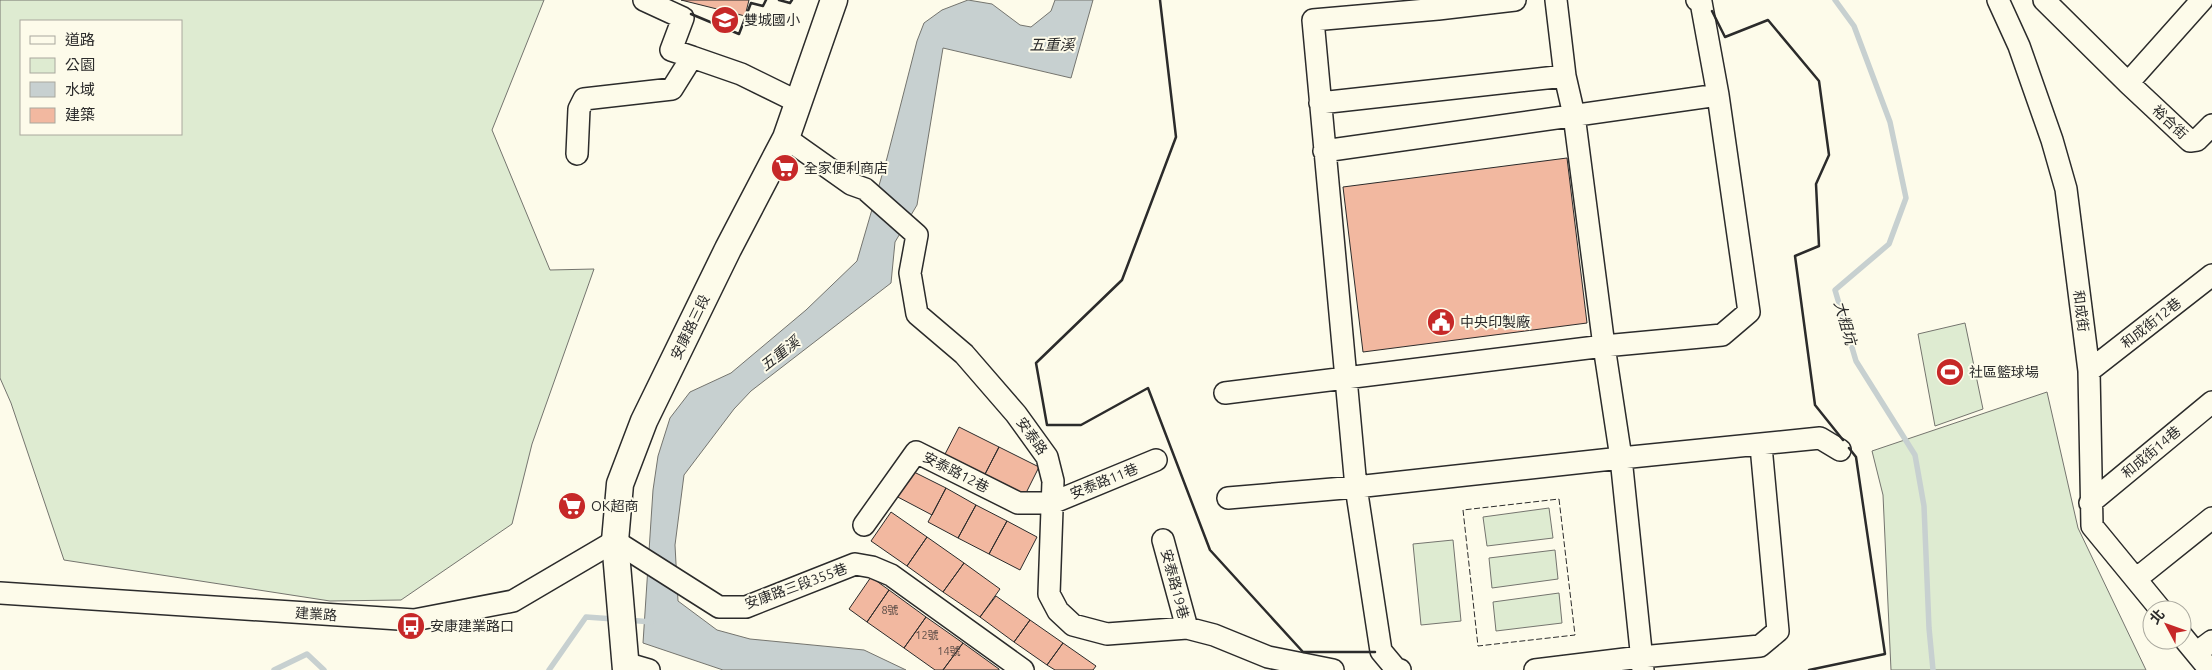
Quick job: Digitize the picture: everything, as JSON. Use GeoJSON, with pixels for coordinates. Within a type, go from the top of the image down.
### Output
{"type":"FeatureCollection","features":[{"type":"Feature","properties":{"kind":"main road","name":"安康路三段"},"geometry":{"type":"LineString","coordinates":[[634,668],[615,541],[620,484],[644,420],[728,249],[786,138],[800,103],[834,0]]}},
{"type":"Feature","properties":{"kind":"street"},"geometry":{"type":"LineString","coordinates":[[644,0],[683,18],[671,50],[741,74],[800,103]]}},
{"type":"Feature","properties":{"kind":"street"},"geometry":{"type":"LineString","coordinates":[[1400,670],[1381,651],[1356,486],[1313,20],[1437,5],[1515,0]]}},
{"type":"Feature","properties":{"kind":"street"},"geometry":{"type":"LineString","coordinates":[[1556,0],[1565,76],[1574,115],[1604,346],[1621,458],[1642,663]]}},
{"type":"Feature","properties":{"kind":"street"},"geometry":{"type":"LineString","coordinates":[[1225,393],[1604,346],[1722,334],[1749,312],[1718,95],[1701,2],[1697,0]]}},
{"type":"Feature","properties":{"kind":"street","name":"和成街"},"geometry":{"type":"LineString","coordinates":[[1998,0],[2019,46],[2052,140],[2066,189],[2089,371],[2090,503],[2092,526],[2153,600]]}},
{"type":"Feature","properties":{"kind":"street"},"geometry":{"type":"LineString","coordinates":[[2128,83],[2202,0]]}},
{"type":"Feature","properties":{"kind":"street","name":"裕合街"},"geometry":{"type":"LineString","coordinates":[[2055,4],[2128,83],[2190,141],[2197,140],[2212,125]]}},
{"type":"Feature","properties":{"kind":"street"},"geometry":{"type":"LineString","coordinates":[[577,154],[579,109],[584,99],[672,89],[692,57]]}},
{"type":"Feature","properties":{"kind":"street"},"geometry":{"type":"LineString","coordinates":[[1320,103],[1565,76]]}},
{"type":"Feature","properties":{"kind":"street"},"geometry":{"type":"LineString","coordinates":[[1324,151],[1718,95]]}},
{"type":"Feature","properties":{"kind":"street","name":"安泰路"},"geometry":{"type":"LineString","coordinates":[[786,138],[851,184],[864,189],[916,235],[910,273],[917,314],[964,354],[1016,414],[1047,457],[1053,481],[1049,594],[1058,611],[1072,625],[1107,634],[1186,628],[1214,635],[1268,657],[1333,670]]}},
{"type":"Feature","properties":{"kind":"street","name":"和成街12巷"},"geometry":{"type":"LineString","coordinates":[[2089,371],[2212,275]]}},
{"type":"Feature","properties":{"kind":"street","name":"和成街14巷"},"geometry":{"type":"LineString","coordinates":[[2090,503],[2212,402]]}},
{"type":"Feature","properties":{"kind":"street"},"geometry":{"type":"LineString","coordinates":[[1228,498],[1621,458],[1761,446],[1820,438],[1840,450]]}},
{"type":"Feature","properties":{"kind":"street"},"geometry":{"type":"LineString","coordinates":[[1535,670],[1642,663],[1760,646],[1778,631],[1761,446]]}},
{"type":"Feature","properties":{"kind":"street","name":"安泰路12巷"},"geometry":{"type":"LineString","coordinates":[[864,525],[916,452],[1018,503],[1052,502]]}},
{"type":"Feature","properties":{"kind":"street","name":"安泰路11巷"},"geometry":{"type":"LineString","coordinates":[[1052,502],[1156,460]]}},
{"type":"Feature","properties":{"kind":"street"},"geometry":{"type":"LineString","coordinates":[[2136,579],[2212,518]]}},
{"type":"Feature","properties":{"kind":"street","name":"安泰路19巷"},"geometry":{"type":"LineString","coordinates":[[1163,540],[1186,628]]}},
{"type":"Feature","properties":{"kind":"street","name":"安康路三段355巷"},"geometry":{"type":"LineString","coordinates":[[615,541],[687,589],[719,607],[746,607],[855,564],[872,567],[891,576],[1023,670]]}},
{"type":"Feature","properties":{"kind":"street","name":"建業路"},"geometry":{"type":"LineString","coordinates":[[0,593],[414,620],[514,601],[615,541]]}},
{"type":"Feature","properties":{"kind":"street"},"geometry":{"type":"LineString","coordinates":[[2192,641],[2204,647],[2210,670]]}},
{"type":"Feature","properties":{"kind":"green space"},"geometry":{"type":"Polygon","coordinates":[[[0,0],[544,0],[492,130],[550,270],[594,269],[532,444],[512,524],[401,600],[330,601],[64,560],[11,403],[0,378],[0,0]]]}},
{"type":"Feature","properties":{"kind":"green space","name":"社區籃球場"},"geometry":{"type":"Polygon","coordinates":[[[1965,323],[1983,409],[1935,426],[1918,334],[1965,323]]]}},
{"type":"Feature","properties":{"kind":"green space"},"geometry":{"type":"Polygon","coordinates":[[[2047,392],[2078,528],[2146,670],[1891,670],[1883,495],[1872,451],[2047,392]]]}},
{"type":"Feature","properties":{"kind":"green space"},"geometry":{"type":"Polygon","coordinates":[[[1549,508],[1553,538],[1487,546],[1483,517],[1549,508]]]}},
{"type":"Feature","properties":{"kind":"green space"},"geometry":{"type":"Polygon","coordinates":[[[1453,540],[1461,621],[1421,625],[1413,544],[1453,540]]]}},
{"type":"Feature","properties":{"kind":"green space"},"geometry":{"type":"Polygon","coordinates":[[[1555,550],[1558,579],[1492,588],[1489,558],[1555,550]]]}},
{"type":"Feature","properties":{"kind":"green space"},"geometry":{"type":"Polygon","coordinates":[[[1559,593],[1562,623],[1496,631],[1493,602],[1559,593]]]}},
{"type":"Feature","properties":{"kind":"water","name":"五重溪"},"geometry":{"type":"Polygon","coordinates":[[[968,0],[992,4],[1020,25],[1031,27],[1051,11],[1055,0],[1093,0],[1071,78],[943,48],[917,205],[895,242],[891,283],[751,391],[734,409],[684,475],[675,545],[678,601],[717,630],[750,639],[864,650],[906,670],[723,670],[643,643],[653,490],[658,456],[670,418],[690,392],[731,373],[806,310],[857,261],[887,158],[917,41],[924,23],[942,10],[968,0]]]}},
{"type":"Feature","properties":{"kind":"building"},"geometry":{"type":"Polygon","coordinates":[[[681,0],[749,0],[745,16],[681,0]]]}},
{"type":"Feature","properties":{"kind":"building"},"geometry":{"type":"Polygon","coordinates":[[[1567,158],[1587,323],[1363,352],[1343,187],[1567,158]]]}},
{"type":"Feature","properties":{"kind":"building"},"geometry":{"type":"Polygon","coordinates":[[[959,427],[999,447],[983,478],[943,458],[959,427]]]}},
{"type":"Feature","properties":{"kind":"building"},"geometry":{"type":"Polygon","coordinates":[[[999,447],[1039,467],[1023,499],[983,478],[999,447]]]}},
{"type":"Feature","properties":{"kind":"building"},"geometry":{"type":"Polygon","coordinates":[[[908,469],[946,488],[932,515],[894,495],[908,469]]]}},
{"type":"Feature","properties":{"kind":"building"},"geometry":{"type":"Polygon","coordinates":[[[946,488],[976,505],[958,538],[928,522],[946,488]]]}},
{"type":"Feature","properties":{"kind":"building"},"geometry":{"type":"Polygon","coordinates":[[[976,505],[1007,521],[989,554],[958,538],[976,505]]]}},
{"type":"Feature","properties":{"kind":"building"},"geometry":{"type":"Polygon","coordinates":[[[891,512],[927,537],[907,566],[871,541],[891,512]]]}},
{"type":"Feature","properties":{"kind":"building"},"geometry":{"type":"Polygon","coordinates":[[[1007,521],[1037,537],[1020,570],[989,554],[1007,521]]]}},
{"type":"Feature","properties":{"kind":"building"},"geometry":{"type":"Polygon","coordinates":[[[927,537],[964,563],[943,592],[907,566],[927,537]]]}},
{"type":"Feature","properties":{"kind":"building"},"geometry":{"type":"Polygon","coordinates":[[[964,563],[1000,589],[980,617],[943,592],[964,563]]]}},
{"type":"Feature","properties":{"kind":"building"},"geometry":{"type":"Polygon","coordinates":[[[871,577],[889,590],[867,622],[849,609],[871,577]]]}},
{"type":"Feature","properties":{"kind":"building"},"geometry":{"type":"Polygon","coordinates":[[[889,590],[926,617],[904,648],[867,622],[889,590]]]}},
{"type":"Feature","properties":{"kind":"building"},"geometry":{"type":"Polygon","coordinates":[[[996,596],[1030,620],[1014,642],[980,617],[996,596]]]}},
{"type":"Feature","properties":{"kind":"building"},"geometry":{"type":"Polygon","coordinates":[[[926,617],[963,643],[943,670],[935,670],[904,648],[926,617]]]}},
{"type":"Feature","properties":{"kind":"building"},"geometry":{"type":"Polygon","coordinates":[[[1030,620],[1063,643],[1047,665],[1014,642],[1030,620]]]}},
{"type":"Feature","properties":{"kind":"building"},"geometry":{"type":"Polygon","coordinates":[[[963,643],[999,669],[999,670],[943,670],[963,643]]]}},
{"type":"Feature","properties":{"kind":"building"},"geometry":{"type":"Polygon","coordinates":[[[1063,643],[1096,666],[1093,670],[1055,670],[1047,665],[1063,643]]]}},
{"type":"Feature","properties":{"kind":"waterway","name":"大粗坑"},"geometry":{"type":"LineString","coordinates":[[1835,0],[1854,26],[1890,122],[1906,198],[1889,244],[1835,290],[1856,361],[1915,455],[1924,506],[1929,628],[1933,670]]}},
{"type":"Feature","properties":{"kind":"waterway"},"geometry":{"type":"LineString","coordinates":[[549,670],[586,617],[614,619]]}},
{"type":"Feature","properties":{"kind":"waterway"},"geometry":{"type":"LineString","coordinates":[[628,620],[651,622]]}},
{"type":"Feature","properties":{"kind":"waterway"},"geometry":{"type":"LineString","coordinates":[[274,670],[307,654],[324,670]]}},
{"type":"Feature","properties":{"kind":"fence"},"geometry":{"type":"LineString","coordinates":[[1559,499],[1575,635],[1478,646],[1463,510],[1559,499]]}},
{"type":"Feature","properties":{"kind":"wall"},"geometry":{"type":"LineString","coordinates":[[691,14],[739,34],[751,3],[763,6],[766,0]]}},
{"type":"Feature","properties":{"kind":"wall"},"geometry":{"type":"LineString","coordinates":[[779,0],[790,3],[792,0]]}},
{"type":"Feature","properties":{"kind":"wall"},"geometry":{"type":"LineString","coordinates":[[1160,0],[1176,137],[1122,280],[1036,363],[1047,425],[1081,425],[1148,388],[1210,550],[1303,652],[1375,652]]}},
{"type":"Feature","properties":{"kind":"wall"},"geometry":{"type":"LineString","coordinates":[[1712,11],[1725,37],[1768,20],[1819,81],[1829,155],[1816,184],[1819,246],[1795,256],[1815,405],[1843,440]]}},
{"type":"Feature","properties":{"kind":"wall"},"geometry":{"type":"LineString","coordinates":[[1809,670],[1885,654],[1856,457],[1849,448]]}},
{"type":"Feature","properties":{"kind":"place","name":"雙城國小"},"geometry":{"type":"Point","coordinates":[725,20]}},
{"type":"Feature","properties":{"kind":"place","name":"全家便利商店"},"geometry":{"type":"Point","coordinates":[785,168]}},
{"type":"Feature","properties":{"kind":"place","name":"中央印製廠"},"geometry":{"type":"Point","coordinates":[1441,322]}},
{"type":"Feature","properties":{"kind":"place","name":"社區籃球場"},"geometry":{"type":"Point","coordinates":[1950,372]}},
{"type":"Feature","properties":{"kind":"place","name":"OK超商"},"geometry":{"type":"Point","coordinates":[572,506]}},
{"type":"Feature","properties":{"kind":"place","name":"安康建業路口"},"geometry":{"type":"Point","coordinates":[411,626]}}]}
